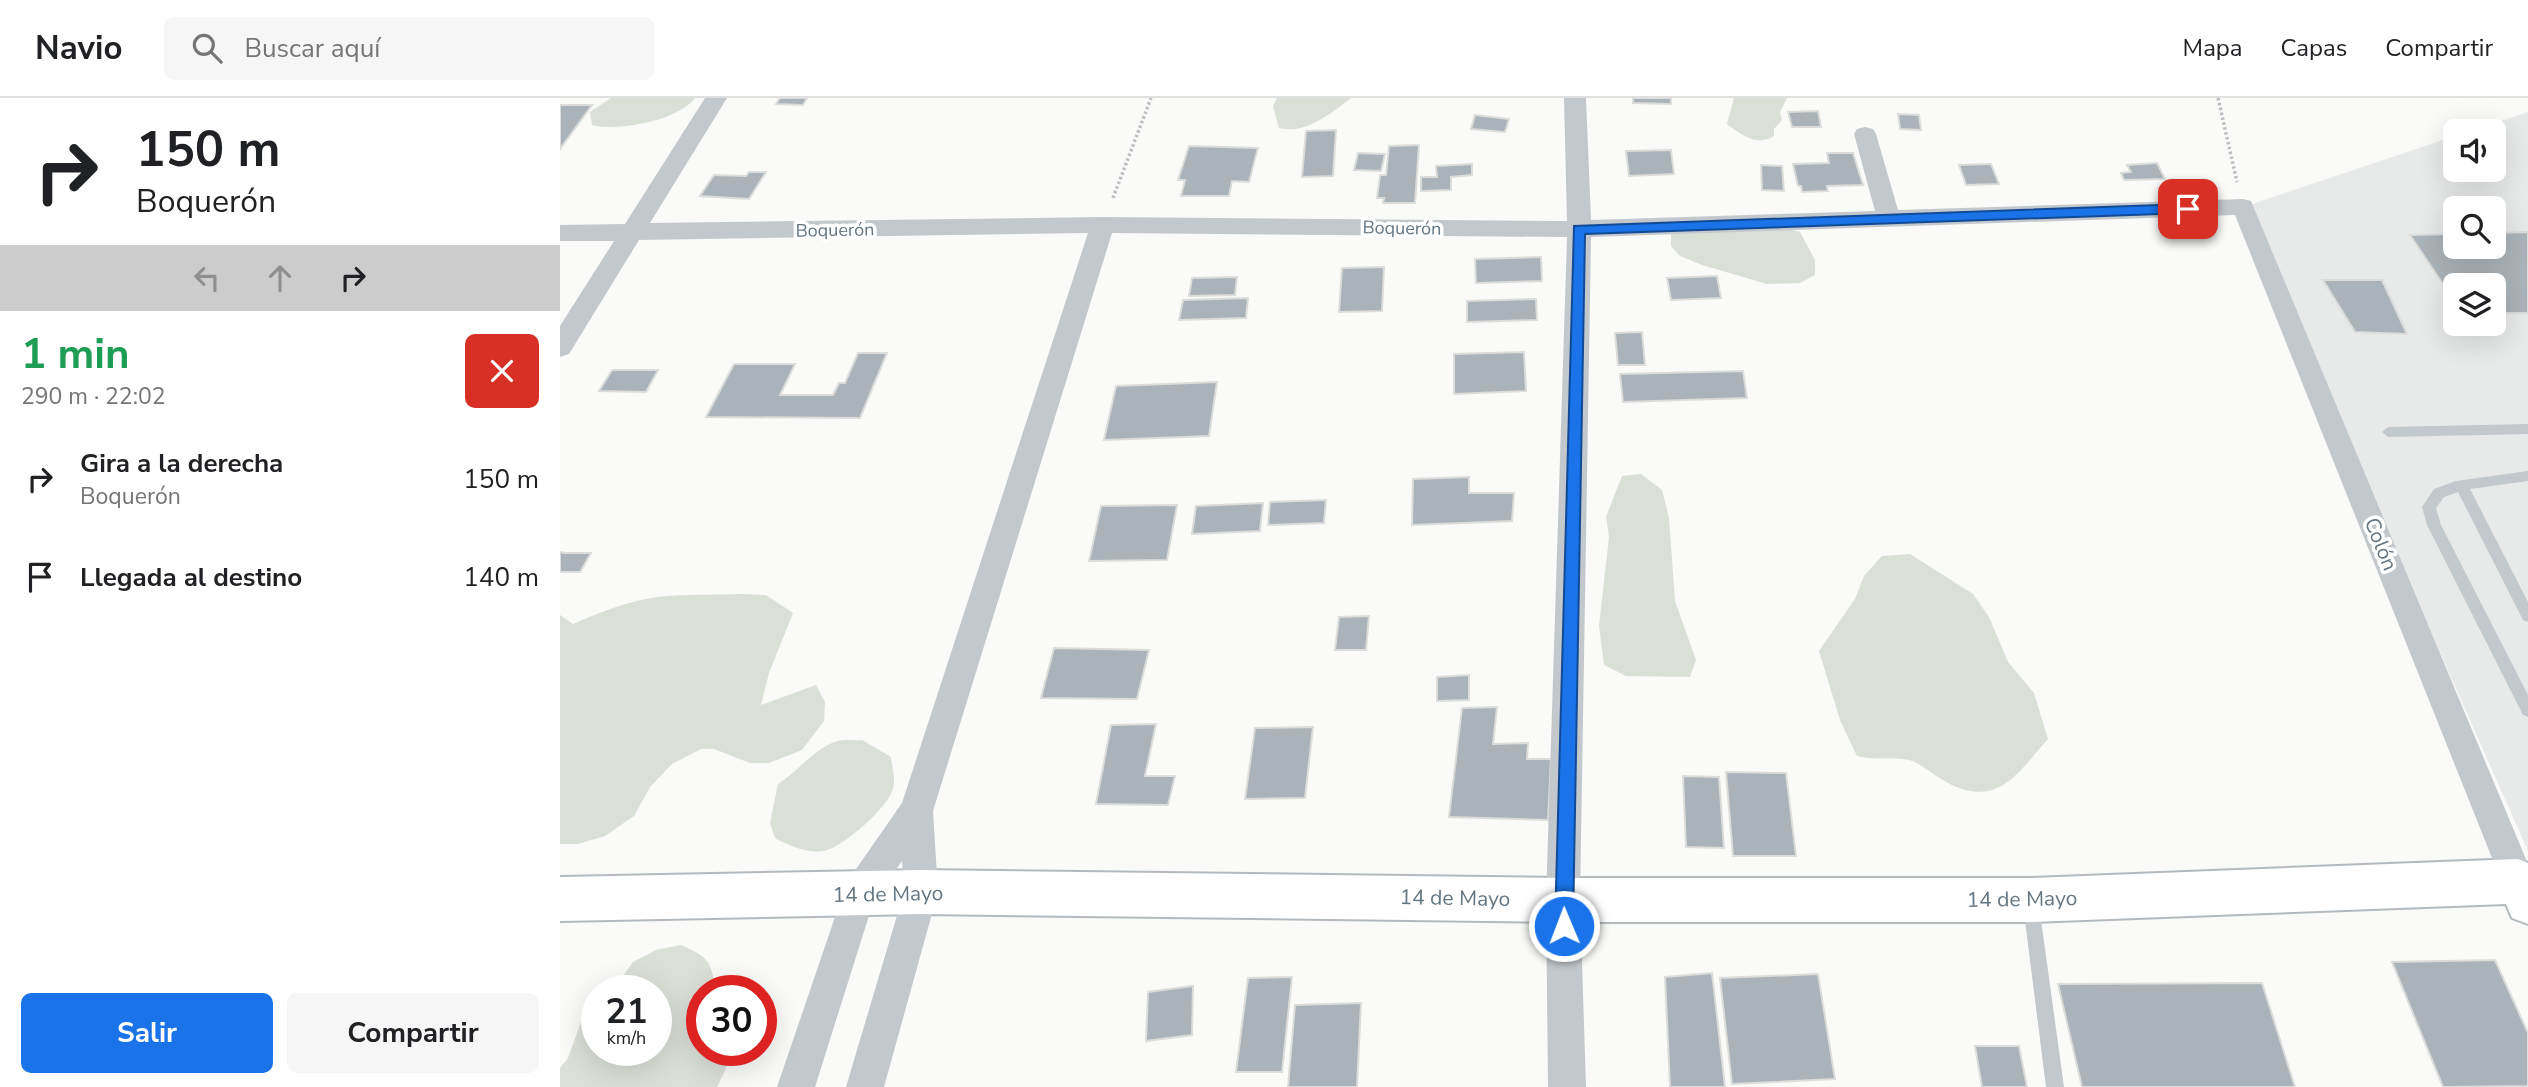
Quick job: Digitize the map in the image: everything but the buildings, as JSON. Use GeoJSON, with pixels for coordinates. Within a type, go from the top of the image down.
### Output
{"type":"FeatureCollection","features":[{"type":"Feature","properties":{"kind":"street"},"geometry":{"type":"LineString","coordinates":[[560,347],[716,98]]}},
{"type":"Feature","properties":{"kind":"street"},"geometry":{"type":"LineString","coordinates":[[1567,1087],[1563,900],[1578,229],[1575,98]]}},
{"type":"Feature","properties":{"kind":"street"},"geometry":{"type":"LineString","coordinates":[[1865,134],[1889,219]]}},
{"type":"Feature","properties":{"kind":"street","name":"Boquerón"},"geometry":{"type":"LineString","coordinates":[[560,233],[1103,225],[1578,229],[2243,207]]}},
{"type":"Feature","properties":{"kind":"street","name":"Colón"},"geometry":{"type":"LineString","coordinates":[[2243,207],[2525,888]]}},
{"type":"Feature","properties":{"kind":"street"},"geometry":{"type":"LineString","coordinates":[[796,1087],[859,894],[916,811],[1103,225]]}},
{"type":"Feature","properties":{"kind":"street"},"geometry":{"type":"LineString","coordinates":[[865,1087],[921,892],[916,811]]}},
{"type":"Feature","properties":{"kind":"street","name":"14 de Mayo"},"geometry":{"type":"LineString","coordinates":[[560,899],[921,892],[1563,900],[2031,900],[2525,888]]}},
{"type":"Feature","properties":{"kind":"lane"},"geometry":{"type":"LineString","coordinates":[[2388,432],[2528,429]]}},
{"type":"Feature","properties":{"kind":"lane"},"geometry":{"type":"LineString","coordinates":[[2528,476],[2461,485],[2439,494],[2430,507],[2434,524],[2528,710]]}},
{"type":"Feature","properties":{"kind":"lane"},"geometry":{"type":"LineString","coordinates":[[2461,485],[2528,616]]}},
{"type":"Feature","properties":{"kind":"lane"},"geometry":{"type":"LineString","coordinates":[[2031,900],[2055,1087]]}},
{"type":"Feature","properties":{"kind":"path"},"geometry":{"type":"LineString","coordinates":[[1103,225],[1151,98]]}},
{"type":"Feature","properties":{"kind":"path"},"geometry":{"type":"LineString","coordinates":[[2218,98],[2243,207]]}},
{"type":"Feature","properties":{"kind":"shaded area"},"geometry":{"type":"Polygon","coordinates":[[[611,98],[695,98],[676,112],[647,122],[617,127],[592,125],[590,112],[611,98]]]}},
{"type":"Feature","properties":{"kind":"shaded area"},"geometry":{"type":"Polygon","coordinates":[[[1277,98],[1351,98],[1308,126],[1289,129],[1279,128],[1273,106],[1277,98]]]}},
{"type":"Feature","properties":{"kind":"shaded area"},"geometry":{"type":"Polygon","coordinates":[[[1734,98],[1787,98],[1780,112],[1782,120],[1774,129],[1774,136],[1756,140],[1744,136],[1727,124],[1734,98]]]}},
{"type":"Feature","properties":{"kind":"shaded area"},"geometry":{"type":"Polygon","coordinates":[[[2528,112],[2528,851],[2243,207],[2443,140],[2443,182],[2506,182],[2506,119],[2528,112]]]}},
{"type":"Feature","properties":{"kind":"shaded area"},"geometry":{"type":"Polygon","coordinates":[[[1775,225],[1800,232],[1815,260],[1815,275],[1800,283],[1767,284],[1702,265],[1680,256],[1671,246],[1671,228],[1775,225]]]}},
{"type":"Feature","properties":{"kind":"shaded area"},"geometry":{"type":"Polygon","coordinates":[[[1641,474],[1662,490],[1669,518],[1675,601],[1696,660],[1690,677],[1626,676],[1604,665],[1599,626],[1609,537],[1606,517],[1622,476],[1641,474]]]}},
{"type":"Feature","properties":{"kind":"shaded area"},"geometry":{"type":"Polygon","coordinates":[[[1910,554],[1973,594],[1989,617],[2008,662],[2034,693],[2048,739],[2018,773],[1996,789],[1969,791],[1947,783],[1909,760],[1857,756],[1840,720],[1819,651],[1855,599],[1864,576],[1882,556],[1910,554]]]}},
{"type":"Feature","properties":{"kind":"shaded area"},"geometry":{"type":"Polygon","coordinates":[[[686,595],[766,595],[793,613],[769,673],[761,705],[816,685],[825,702],[824,721],[802,750],[769,763],[750,763],[714,749],[701,749],[672,764],[650,787],[634,816],[605,836],[578,844],[560,844],[560,615],[573,624],[618,606],[642,600],[686,595]]]}},
{"type":"Feature","properties":{"kind":"shaded area"},"geometry":{"type":"Polygon","coordinates":[[[841,740],[862,740],[891,757],[893,789],[875,815],[835,847],[827,850],[807,851],[775,838],[770,823],[778,784],[830,744],[841,740]]]}},
{"type":"Feature","properties":{"kind":"shaded area"},"geometry":{"type":"Polygon","coordinates":[[[681,945],[703,957],[710,966],[712,975],[686,975],[686,1066],[727,1066],[717,1087],[560,1087],[560,1068],[568,1058],[581,1022],[581,1066],[672,1066],[672,975],[624,975],[633,962],[656,950],[681,945]]]}},
{"type":"Feature","properties":{"kind":"route"},"geometry":{"type":"LineString","coordinates":[[1564,926],[1578,229],[2188,209]]}}]}
